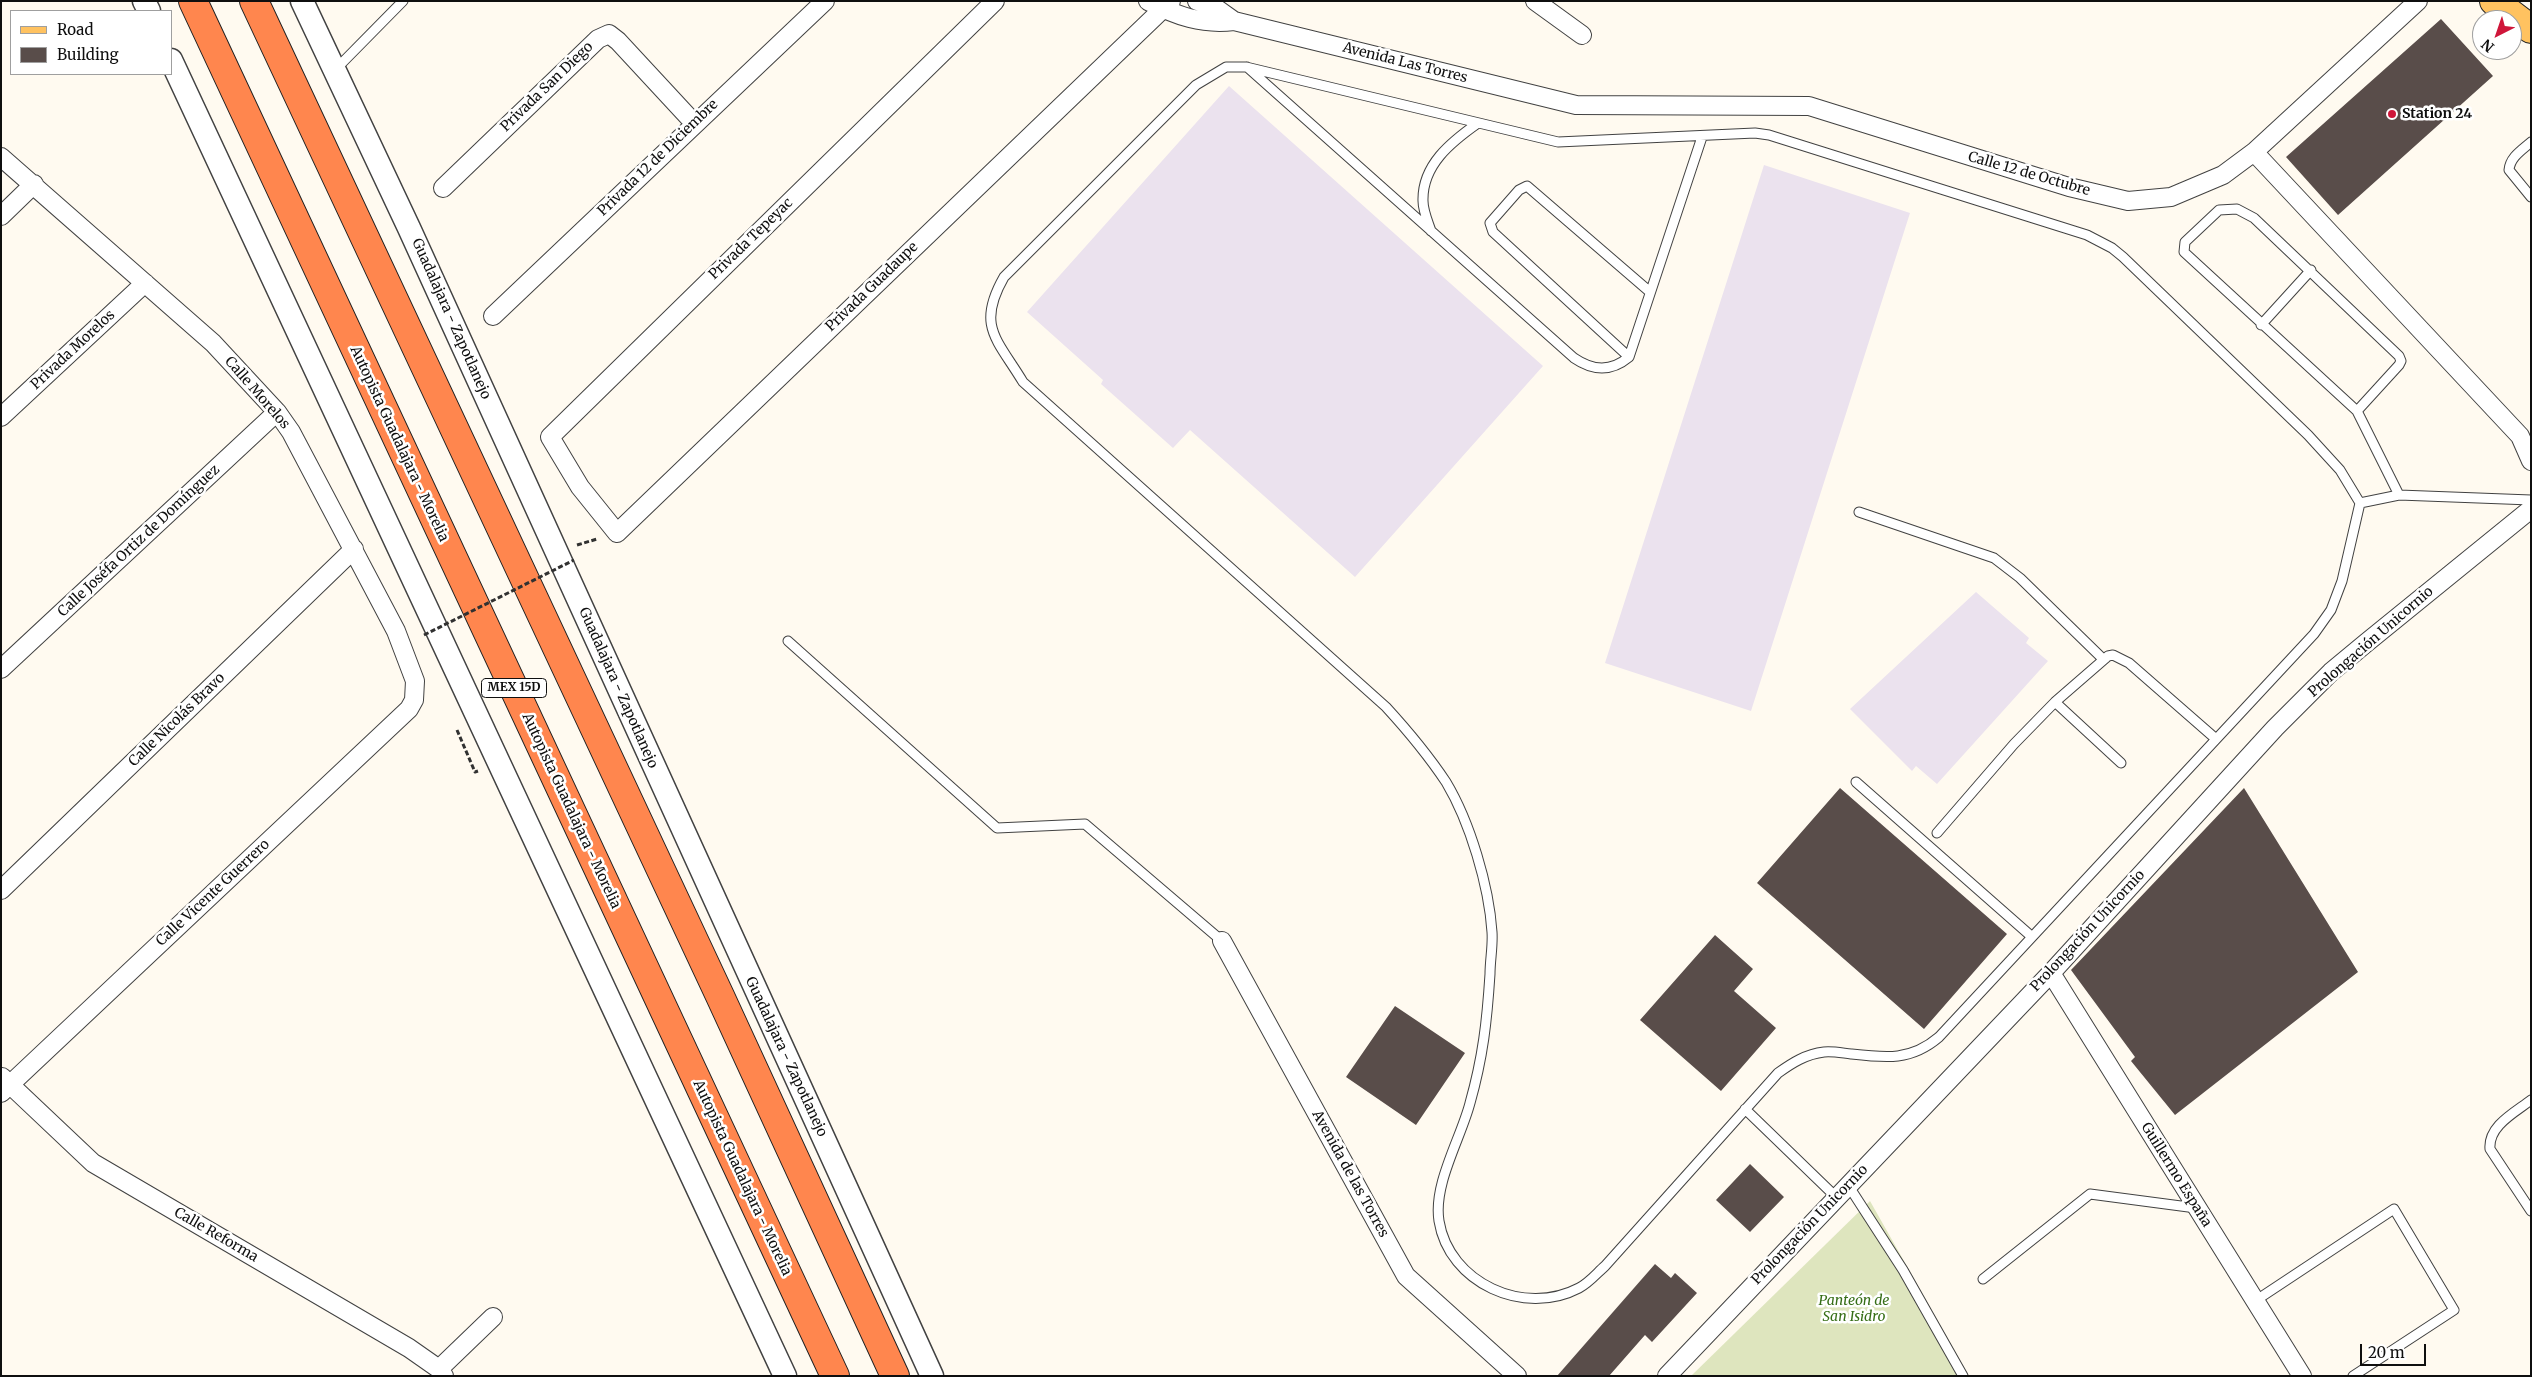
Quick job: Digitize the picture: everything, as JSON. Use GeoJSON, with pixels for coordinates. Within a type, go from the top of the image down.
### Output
{"type":"FeatureCollection","features":[{"type":"Feature","properties":{"kind":"highway","name":"Autopista Guadalajara - Morelia"},"geometry":{"type":"LineString","coordinates":[[193,1],[835,1376]]}},
{"type":"Feature","properties":{"kind":"highway"},"geometry":{"type":"LineString","coordinates":[[254,1],[720,996],[895,1376]]}},
{"type":"Feature","properties":{"kind":"main road"},"geometry":{"type":"LineString","coordinates":[[2494,1],[2531,29]]}},
{"type":"Feature","properties":{"kind":"street","name":"Guadalajara - Zapotlanejo"},"geometry":{"type":"LineString","coordinates":[[302,1],[414,237],[932,1376]]}},
{"type":"Feature","properties":{"kind":"street","name":"Privada 12 de Diciembre"},"geometry":{"type":"LineString","coordinates":[[493,316],[824,1]]}},
{"type":"Feature","properties":{"kind":"street","name":"Privada Tepeyac"},"geometry":{"type":"LineString","coordinates":[[580,487],[550,437],[995,1]]}},
{"type":"Feature","properties":{"kind":"street","name":"Avenida Las Torres"},"geometry":{"type":"LineString","coordinates":[[1197,1],[1213,6],[1234,21]]}},
{"type":"Feature","properties":{"kind":"street"},"geometry":{"type":"LineString","coordinates":[[1535,1],[1582,35]]}},
{"type":"Feature","properties":{"kind":"street","name":"Calle 12 de Octubre"},"geometry":{"type":"LineString","coordinates":[[1576,105],[1809,106],[2069,187],[2128,201],[2171,197],[2223,175],[2254,152],[2418,1]]}},
{"type":"Feature","properties":{"kind":"street","name":"Privada Guadaupe"},"geometry":{"type":"LineString","coordinates":[[580,487],[617,533],[1161,4]]}},
{"type":"Feature","properties":{"kind":"street","name":"Avenida Las Torres"},"geometry":{"type":"LineString","coordinates":[[1161,4],[1200,21],[1234,21],[1576,105]]}},
{"type":"Feature","properties":{"kind":"street","name":"Privada San Diego"},"geometry":{"type":"LineString","coordinates":[[442,188],[598,39],[609,34],[618,41],[694,123]]}},
{"type":"Feature","properties":{"kind":"street"},"geometry":{"type":"LineString","coordinates":[[172,62],[784,1376]]}},
{"type":"Feature","properties":{"kind":"street"},"geometry":{"type":"LineString","coordinates":[[2254,152],[2520,436],[2531,461]]}},
{"type":"Feature","properties":{"kind":"street","name":"Calle Morelos"},"geometry":{"type":"LineString","coordinates":[[1,156],[213,343],[277,412],[291,432],[354,549],[399,640],[415,681],[414,700]]}},
{"type":"Feature","properties":{"kind":"street"},"geometry":{"type":"LineString","coordinates":[[1,216],[34,184]]}},
{"type":"Feature","properties":{"kind":"street","name":"Privada Morelos"},"geometry":{"type":"LineString","coordinates":[[1,417],[145,283]]}},
{"type":"Feature","properties":{"kind":"street","name":"Calle Joséfa Ortiz de Domínguez"},"geometry":{"type":"LineString","coordinates":[[1,669],[277,412]]}},
{"type":"Feature","properties":{"kind":"street","name":"Prolongación Unicornio"},"geometry":{"type":"LineString","coordinates":[[1667,1376],[2051,973],[2275,728],[2331,672],[2531,509]]}},
{"type":"Feature","properties":{"kind":"street","name":"Calle Nicolás Bravo"},"geometry":{"type":"LineString","coordinates":[[1,890],[354,549]]}},
{"type":"Feature","properties":{"kind":"street","name":"Calle Vicente Guerrero"},"geometry":{"type":"LineString","coordinates":[[4,1085],[409,710],[414,700]]}},
{"type":"Feature","properties":{"kind":"street","name":"Avenida de las Torres"},"geometry":{"type":"LineString","coordinates":[[1222,941],[1406,1276],[1517,1376]]}},
{"type":"Feature","properties":{"kind":"street","name":"Guillermo España"},"geometry":{"type":"LineString","coordinates":[[2051,973],[2302,1376]]}},
{"type":"Feature","properties":{"kind":"street","name":"Calle Reforma"},"geometry":{"type":"LineString","coordinates":[[4,1085],[93,1163],[408,1348],[442,1372]]}},
{"type":"Feature","properties":{"kind":"street"},"geometry":{"type":"LineString","coordinates":[[442,1372],[493,1317]]}},
{"type":"Feature","properties":{"kind":"lane"},"geometry":{"type":"LineString","coordinates":[[335,70],[403,1]]}},
{"type":"Feature","properties":{"kind":"lane"},"geometry":{"type":"LineString","coordinates":[[1226,67],[1246,67],[1478,122],[1558,142],[1702,137],[1755,133],[1769,135],[2075,231],[2098,240],[2123,257],[2308,435],[2340,470],[2360,503],[2342,581],[2331,610],[2298,652],[2031,936],[1939,1038],[1925,1049],[1895,1057],[1825,1051],[1798,1059],[1778,1073],[1605,1266],[1580,1288],[1556,1296],[1528,1299],[1501,1292],[1472,1278],[1452,1256],[1438,1220],[1441,1187],[1470,1106],[1482,1059],[1492,932],[1485,888],[1469,834],[1447,784],[1419,743],[1386,707],[1023,382],[994,335],[989,317],[993,297],[1004,277],[1196,85],[1226,67]]}},
{"type":"Feature","properties":{"kind":"lane"},"geometry":{"type":"LineString","coordinates":[[1246,67],[1582,364],[1593,368],[1610,368],[1628,357],[1702,137]]}},
{"type":"Feature","properties":{"kind":"lane"},"geometry":{"type":"LineString","coordinates":[[1431,232],[1423,202],[1425,181],[1439,155],[1478,122]]}},
{"type":"Feature","properties":{"kind":"lane"},"geometry":{"type":"LineString","coordinates":[[2531,142],[2514,157],[2510,163],[2509,170],[2531,197]]}},
{"type":"Feature","properties":{"kind":"lane"},"geometry":{"type":"LineString","coordinates":[[1628,357],[1493,232],[1490,223],[1519,190],[1527,186],[1650,292]]}},
{"type":"Feature","properties":{"kind":"lane"},"geometry":{"type":"LineString","coordinates":[[2357,411],[2401,361],[2395,352],[2311,270],[2254,218],[2237,209],[2219,210],[2186,242],[2183,248],[2186,255],[2357,411],[2399,495]]}},
{"type":"Feature","properties":{"kind":"lane"},"geometry":{"type":"LineString","coordinates":[[2261,325],[2311,270]]}},
{"type":"Feature","properties":{"kind":"lane"},"geometry":{"type":"LineString","coordinates":[[2360,503],[2399,495],[2531,500]]}},
{"type":"Feature","properties":{"kind":"lane"},"geometry":{"type":"LineString","coordinates":[[1859,512],[1994,558],[2020,578],[2103,658]]}},
{"type":"Feature","properties":{"kind":"lane"},"geometry":{"type":"LineString","coordinates":[[788,642],[998,828],[1085,824],[1222,941]]}},
{"type":"Feature","properties":{"kind":"lane"},"geometry":{"type":"LineString","coordinates":[[1937,832],[2014,744],[2055,702],[2103,658],[2114,655],[2129,663],[2216,740]]}},
{"type":"Feature","properties":{"kind":"lane"},"geometry":{"type":"LineString","coordinates":[[2055,702],[2121,763]]}},
{"type":"Feature","properties":{"kind":"lane"},"geometry":{"type":"LineString","coordinates":[[1856,782],[2031,936]]}},
{"type":"Feature","properties":{"kind":"lane"},"geometry":{"type":"LineString","coordinates":[[2531,1100],[2496,1128],[2490,1138],[2490,1149],[2531,1211]]}},
{"type":"Feature","properties":{"kind":"lane"},"geometry":{"type":"LineString","coordinates":[[1745,1110],[1842,1192],[1902,1270],[1963,1376]]}},
{"type":"Feature","properties":{"kind":"lane"},"geometry":{"type":"LineString","coordinates":[[1983,1279],[2090,1194],[2197,1208]]}},
{"type":"Feature","properties":{"kind":"lane"},"geometry":{"type":"LineString","coordinates":[[2255,1301],[2394,1209],[2454,1310],[2353,1376]]}},
{"type":"Feature","properties":{"kind":"path"},"geometry":{"type":"LineString","coordinates":[[424,635],[574,560]]}},
{"type":"Feature","properties":{"kind":"shaded area"},"geometry":{"type":"Polygon","coordinates":[[[1229,86],[1543,366],[1355,577],[1190,430],[1173,448],[1101,384],[1103,380],[1027,312],[1229,86]]]}},
{"type":"Feature","properties":{"kind":"shaded area"},"geometry":{"type":"Polygon","coordinates":[[[1764,165],[1910,213],[1751,711],[1605,663],[1764,165]]]}},
{"type":"Feature","properties":{"kind":"shaded area"},"geometry":{"type":"Polygon","coordinates":[[[1976,592],[2029,638],[2026,643],[2048,661],[1937,784],[1916,766],[1912,771],[1850,709],[1976,592]]]}},
{"type":"Feature","properties":{"kind":"green space","name":"Panteón de San Isidro"},"geometry":{"type":"Polygon","coordinates":[[[1870,1201],[1969,1376],[1691,1376],[1870,1201]]]}},
{"type":"Feature","properties":{"kind":"building"},"geometry":{"type":"Polygon","coordinates":[[[2441,19],[2472,53],[2472,60],[2478,60],[2493,76],[2338,215],[2286,157],[2441,19]]]}},
{"type":"Feature","properties":{"kind":"building"},"geometry":{"type":"Polygon","coordinates":[[[1840,788],[2007,934],[1924,1029],[1757,883],[1840,788]]]}},
{"type":"Feature","properties":{"kind":"building"},"geometry":{"type":"Polygon","coordinates":[[[2244,788],[2358,972],[2175,1115],[2131,1061],[2135,1057],[2071,970],[2244,788]]]}},
{"type":"Feature","properties":{"kind":"building"},"geometry":{"type":"Polygon","coordinates":[[[1715,935],[1753,969],[1734,991],[1776,1028],[1721,1091],[1640,1020],[1715,935]]]}},
{"type":"Feature","properties":{"kind":"building"},"geometry":{"type":"Polygon","coordinates":[[[1395,1006],[1465,1053],[1416,1125],[1346,1077],[1395,1006]]]}},
{"type":"Feature","properties":{"kind":"building"},"geometry":{"type":"Polygon","coordinates":[[[1750,1164],[1784,1197],[1750,1232],[1716,1200],[1750,1164]]]}},
{"type":"Feature","properties":{"kind":"building"},"geometry":{"type":"Polygon","coordinates":[[[1655,1264],[1671,1278],[1675,1273],[1697,1293],[1652,1342],[1645,1335],[1609,1376],[1557,1376],[1655,1264]]]}},
{"type":"Feature","properties":{"kind":"place","name":"Station 24"},"geometry":{"type":"Point","coordinates":[2392,114]}}]}
